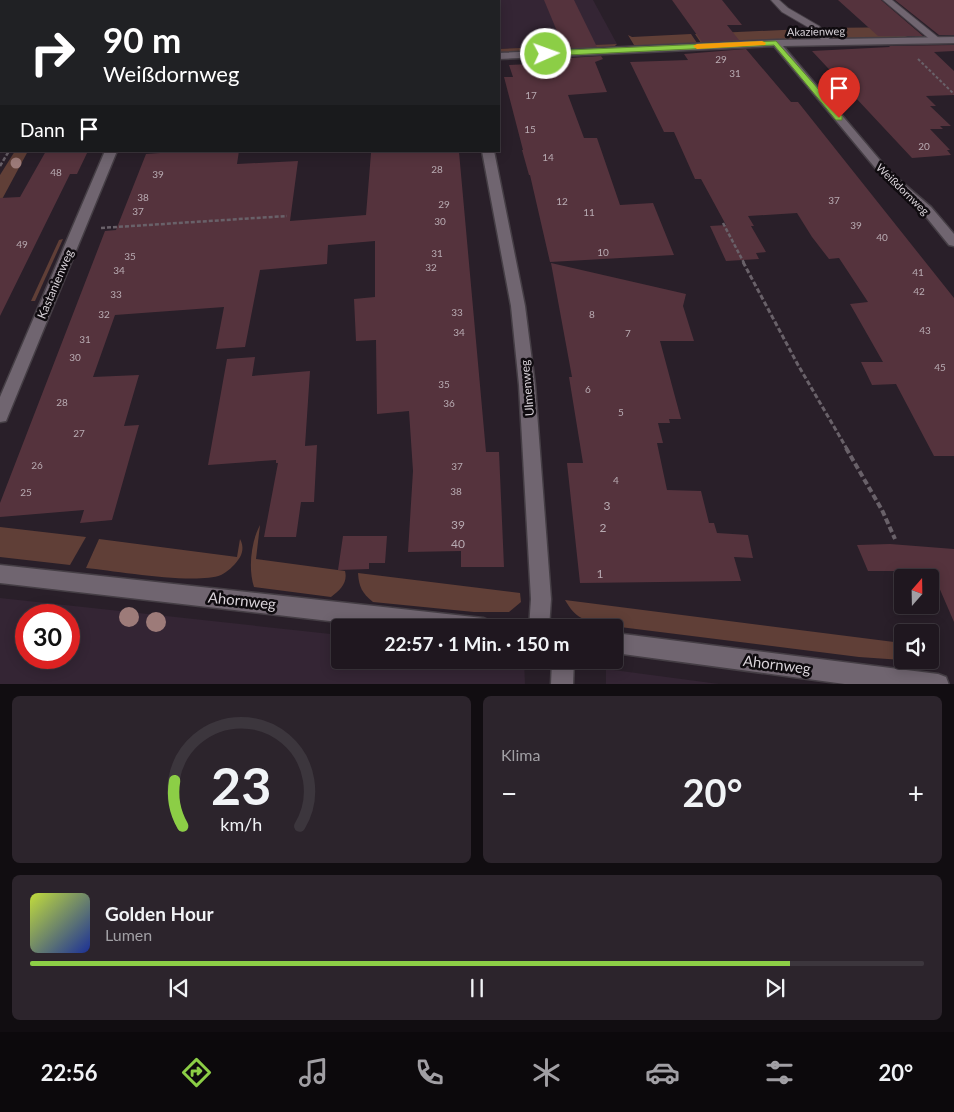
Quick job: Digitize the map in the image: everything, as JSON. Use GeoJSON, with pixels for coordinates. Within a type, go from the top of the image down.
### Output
{"type":"FeatureCollection","features":[{"type":"Feature","properties":{"kind":"street","name":"Akazienweg"},"geometry":{"type":"LineString","coordinates":[[500,56],[776,43],[954,40]]}},
{"type":"Feature","properties":{"kind":"street","name":"Weißdornweg"},"geometry":{"type":"LineString","coordinates":[[776,43],[886,174],[927,210],[954,242]]}},
{"type":"Feature","properties":{"kind":"street","name":"Kastanienweg"},"geometry":{"type":"LineString","coordinates":[[0,416],[111,152]]}},
{"type":"Feature","properties":{"kind":"street","name":"Ulmenweg"},"geometry":{"type":"LineString","coordinates":[[488,152],[518,306],[527,385],[541,599],[540,619]]}},
{"type":"Feature","properties":{"kind":"street","name":"Ahornweg"},"geometry":{"type":"LineString","coordinates":[[0,574],[402,619]]}},
{"type":"Feature","properties":{"kind":"street","name":"Ahornweg"},"geometry":{"type":"LineString","coordinates":[[623,644],[938,684]]}},
{"type":"Feature","properties":{"kind":"street"},"geometry":{"type":"LineString","coordinates":[[562,684],[563,669]]}},
{"type":"Feature","properties":{"kind":"lane"},"geometry":{"type":"LineString","coordinates":[[775,0],[785,10],[816,28],[828,42]]}},
{"type":"Feature","properties":{"kind":"lane"},"geometry":{"type":"LineString","coordinates":[[887,0],[936,40]]}},
{"type":"Feature","properties":{"kind":"path"},"geometry":{"type":"LineString","coordinates":[[900,41],[954,94]]}},
{"type":"Feature","properties":{"kind":"path"},"geometry":{"type":"LineString","coordinates":[[0,166],[8,152]]}},
{"type":"Feature","properties":{"kind":"path"},"geometry":{"type":"LineString","coordinates":[[78,229],[288,216]]}},
{"type":"Feature","properties":{"kind":"path"},"geometry":{"type":"LineString","coordinates":[[723,223],[798,366],[882,510],[895,539]]}},
{"type":"Feature","properties":{"kind":"shaded area"},"geometry":{"type":"Polygon","coordinates":[[[500,0],[593,0],[617,44],[500,49],[500,0]]]}},
{"type":"Feature","properties":{"kind":"shaded area"},"geometry":{"type":"Polygon","coordinates":[[[912,27],[914,29],[910,35],[903,38],[834,38],[821,28],[912,27]]]}},
{"type":"Feature","properties":{"kind":"shaded area"},"geometry":{"type":"Polygon","coordinates":[[[811,30],[816,36],[815,39],[701,43],[695,34],[811,30]]]}},
{"type":"Feature","properties":{"kind":"shaded area"},"geometry":{"type":"Polygon","coordinates":[[[691,34],[697,43],[639,46],[634,45],[628,35],[632,37],[691,34]]]}},
{"type":"Feature","properties":{"kind":"shaded area"},"geometry":{"type":"Polygon","coordinates":[[[617,44],[614,47],[500,53],[500,49],[617,44]]]}},
{"type":"Feature","properties":{"kind":"shaded area"},"geometry":{"type":"Polygon","coordinates":[[[14,152],[27,152],[0,203],[0,175],[14,152]]]}},
{"type":"Feature","properties":{"kind":"shaded area"},"geometry":{"type":"Polygon","coordinates":[[[63,239],[35,301],[31,301],[59,240],[63,239]]]}},
{"type":"Feature","properties":{"kind":"shaded area"},"geometry":{"type":"Polygon","coordinates":[[[260,525],[256,559],[345,571],[346,575],[342,586],[331,597],[254,587],[251,572],[251,556],[254,539],[260,525]]]}},
{"type":"Feature","properties":{"kind":"shaded area"},"geometry":{"type":"Polygon","coordinates":[[[0,527],[86,537],[70,565],[0,557],[0,527]]]}},
{"type":"Feature","properties":{"kind":"shaded area"},"geometry":{"type":"Polygon","coordinates":[[[99,539],[237,557],[240,539],[242,550],[240,558],[228,571],[221,575],[209,578],[175,578],[86,568],[99,539]]]}},
{"type":"Feature","properties":{"kind":"shaded area"},"geometry":{"type":"Polygon","coordinates":[[[358,573],[520,593],[521,602],[509,612],[474,612],[373,602],[362,589],[358,573]]]}},
{"type":"Feature","properties":{"kind":"shaded area"},"geometry":{"type":"Polygon","coordinates":[[[0,598],[55,604],[15,604],[15,669],[80,669],[80,607],[331,634],[331,669],[524,669],[525,684],[0,684],[0,598]]]}},
{"type":"Feature","properties":{"kind":"shaded area"},"geometry":{"type":"Polygon","coordinates":[[[565,600],[894,642],[894,659],[859,657],[623,627],[623,619],[584,619],[573,611],[565,600]]]}},
{"type":"Feature","properties":{"kind":"shaded area"},"geometry":{"type":"Polygon","coordinates":[[[606,669],[719,684],[606,684],[606,669]]]}},
{"type":"Feature","properties":{"kind":"building"},"geometry":{"type":"Polygon","coordinates":[[[544,0],[574,0],[597,47],[564,48],[544,0]]]}},
{"type":"Feature","properties":{"kind":"building"},"geometry":{"type":"Polygon","coordinates":[[[672,0],[722,0],[742,25],[727,25],[739,40],[702,42],[672,0]]]}},
{"type":"Feature","properties":{"kind":"building"},"geometry":{"type":"Polygon","coordinates":[[[838,0],[881,0],[923,36],[878,36],[838,0]]]}},
{"type":"Feature","properties":{"kind":"building"},"geometry":{"type":"Polygon","coordinates":[[[895,0],[954,0],[954,35],[939,35],[895,0]]]}},
{"type":"Feature","properties":{"kind":"building"},"geometry":{"type":"Polygon","coordinates":[[[954,45],[954,51],[934,52],[954,71],[954,95],[926,96],[936,106],[930,106],[951,126],[940,126],[943,129],[930,129],[950,150],[947,150],[951,155],[912,158],[812,51],[889,46],[954,45]]]}},
{"type":"Feature","properties":{"kind":"building"},"geometry":{"type":"Polygon","coordinates":[[[746,49],[791,102],[798,102],[954,298],[954,456],[934,456],[896,384],[872,385],[861,362],[883,362],[850,304],[868,302],[839,258],[829,259],[797,213],[748,216],[754,226],[751,226],[766,252],[756,253],[759,259],[726,261],[710,226],[726,225],[701,179],[695,179],[674,132],[664,132],[630,62],[688,60],[684,54],[746,49]]]}},
{"type":"Feature","properties":{"kind":"building"},"geometry":{"type":"Polygon","coordinates":[[[601,56],[603,59],[595,62],[607,92],[568,95],[584,138],[597,138],[620,205],[653,203],[674,255],[550,262],[530,175],[504,77],[513,77],[509,65],[570,62],[568,58],[601,56]]]}},
{"type":"Feature","properties":{"kind":"building"},"geometry":{"type":"Polygon","coordinates":[[[45,152],[88,152],[77,174],[70,174],[0,316],[0,198],[20,197],[45,152]]]}},
{"type":"Feature","properties":{"kind":"building"},"geometry":{"type":"Polygon","coordinates":[[[239,152],[237,164],[298,161],[290,221],[366,215],[371,153],[459,152],[486,452],[499,452],[504,567],[461,567],[461,551],[408,552],[413,471],[409,411],[377,414],[376,340],[356,341],[354,299],[375,297],[375,241],[328,245],[327,264],[260,270],[245,347],[216,349],[224,307],[115,315],[93,377],[139,375],[124,426],[139,425],[112,520],[80,523],[84,510],[0,517],[0,503],[105,231],[116,230],[146,154],[239,152]]]}},
{"type":"Feature","properties":{"kind":"building"},"geometry":{"type":"Polygon","coordinates":[[[551,263],[686,294],[683,306],[694,341],[660,341],[681,419],[669,419],[670,423],[658,423],[663,443],[657,443],[667,490],[701,491],[709,523],[714,523],[717,533],[748,535],[753,558],[734,557],[741,581],[580,583],[567,463],[583,463],[569,377],[572,377],[551,263]]]}},
{"type":"Feature","properties":{"kind":"building"},"geometry":{"type":"Polygon","coordinates":[[[255,357],[252,376],[310,371],[305,446],[317,445],[314,502],[301,502],[296,537],[264,537],[278,463],[276,463],[276,460],[208,465],[227,359],[255,357]]]}},
{"type":"Feature","properties":{"kind":"building"},"geometry":{"type":"Polygon","coordinates":[[[343,536],[387,536],[385,563],[369,563],[369,569],[338,570],[343,536]]]}},
{"type":"Feature","properties":{"kind":"building"},"geometry":{"type":"Polygon","coordinates":[[[890,544],[954,549],[954,622],[939,587],[939,569],[868,571],[857,545],[890,544]]]}},
{"type":"Feature","properties":{"kind":"slow traffic"},"geometry":{"type":"LineString","coordinates":[[697,46],[762,43]]}},
{"type":"Feature","properties":{"kind":"route"},"geometry":{"type":"LineString","coordinates":[[546,54],[776,43],[839,118]]}}]}
